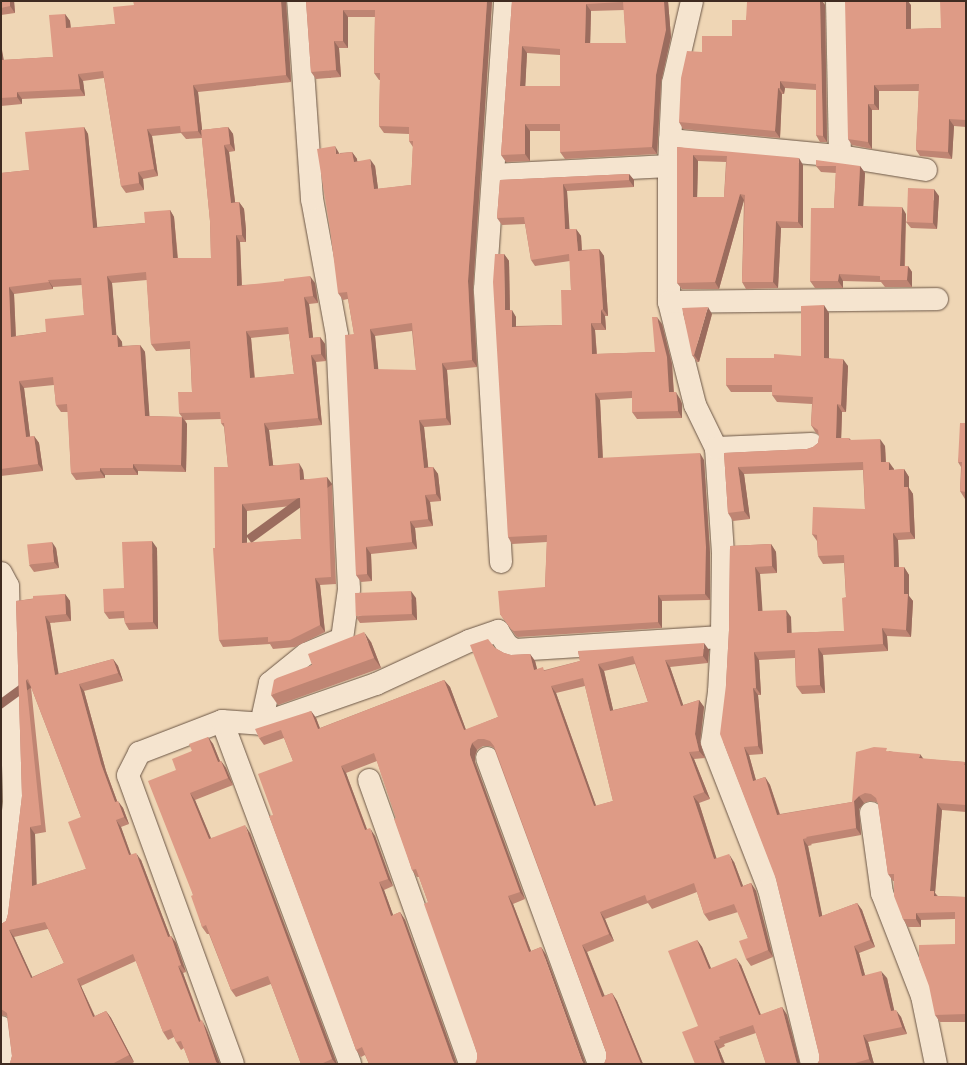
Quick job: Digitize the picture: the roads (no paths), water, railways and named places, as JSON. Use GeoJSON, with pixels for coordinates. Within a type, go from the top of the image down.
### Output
{"type":"FeatureCollection","features":[{"type":"Feature","properties":{"kind":"street"},"geometry":{"type":"LineString","coordinates":[[261,724],[270,683],[306,654],[342,639],[349,589],[337,335],[312,199],[298,1]]}},
{"type":"Feature","properties":{"kind":"street"},"geometry":{"type":"LineString","coordinates":[[501,562],[484,289],[505,1]]}},
{"type":"Feature","properties":{"kind":"street"},"geometry":{"type":"LineString","coordinates":[[692,1],[673,83],[669,166],[669,302],[695,405],[716,448],[723,553],[722,637],[719,692],[712,743],[769,889],[809,1063]]}},
{"type":"Feature","properties":{"kind":"street"},"geometry":{"type":"LineString","coordinates":[[837,1],[840,156]]}},
{"type":"Feature","properties":{"kind":"street"},"geometry":{"type":"LineString","coordinates":[[670,140],[840,156],[926,170]]}},
{"type":"Feature","properties":{"kind":"street"},"geometry":{"type":"LineString","coordinates":[[493,175],[669,166]]}},
{"type":"Feature","properties":{"kind":"street"},"geometry":{"type":"LineString","coordinates":[[669,302],[938,299]]}},
{"type":"Feature","properties":{"kind":"street"},"geometry":{"type":"LineString","coordinates":[[716,448],[812,444]]}},
{"type":"Feature","properties":{"kind":"street"},"geometry":{"type":"LineString","coordinates":[[1,573],[8,586],[14,802],[1,920]]}},
{"type":"Feature","properties":{"kind":"street"},"geometry":{"type":"LineString","coordinates":[[233,1064],[128,775],[139,752],[222,721],[261,724],[376,684],[468,641],[498,631],[507,645],[515,650],[722,637]]}},
{"type":"Feature","properties":{"kind":"street"},"geometry":{"type":"LineString","coordinates":[[222,721],[350,1064]]}},
{"type":"Feature","properties":{"kind":"street"},"geometry":{"type":"LineString","coordinates":[[487,758],[599,1064]]}},
{"type":"Feature","properties":{"kind":"street"},"geometry":{"type":"LineString","coordinates":[[369,780],[470,1064]]}},
{"type":"Feature","properties":{"kind":"street"},"geometry":{"type":"LineString","coordinates":[[871,813],[882,893],[922,996],[936,1064]]}},
{"type":"Feature","properties":{"kind":"street"},"geometry":{"type":"LineString","coordinates":[[1,1027],[4,1064]]}}]}
